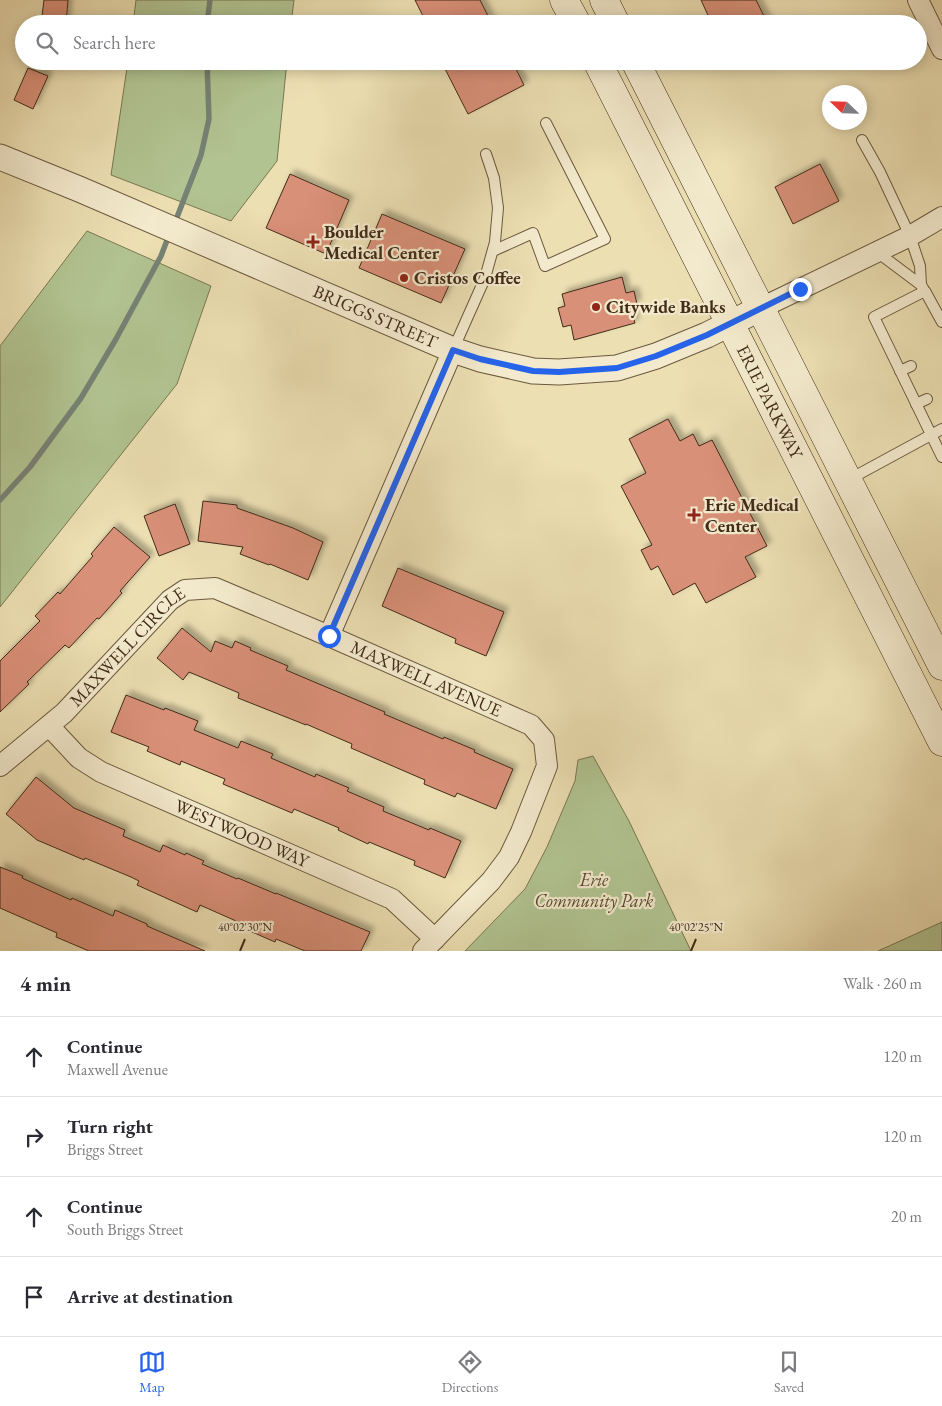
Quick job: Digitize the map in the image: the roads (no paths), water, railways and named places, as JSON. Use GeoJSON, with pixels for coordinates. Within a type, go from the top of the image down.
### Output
{"type":"FeatureCollection","features":[{"type":"Feature","properties":{"kind":"main road"},"geometry":{"type":"LineString","coordinates":[[564,0],[572,15]]}},
{"type":"Feature","properties":{"kind":"main road"},"geometry":{"type":"LineString","coordinates":[[604,0],[612,15]]}},
{"type":"Feature","properties":{"kind":"main road","name":"ERIE PARKWAY"},"geometry":{"type":"LineString","coordinates":[[601,70],[942,742]]}},
{"type":"Feature","properties":{"kind":"main road","name":"ERIE PARKWAY"},"geometry":{"type":"LineString","coordinates":[[640,70],[942,666]]}},
{"type":"Feature","properties":{"kind":"street"},"geometry":{"type":"LineString","coordinates":[[918,0],[925,15]]}},
{"type":"Feature","properties":{"kind":"street"},"geometry":{"type":"LineString","coordinates":[[927,18],[942,49]]}},
{"type":"Feature","properties":{"kind":"street","name":"BRIGGS STREET"},"geometry":{"type":"LineString","coordinates":[[0,157],[453,350],[480,359],[533,371],[559,372],[617,368],[656,356],[730,324],[761,308]]}},
{"type":"Feature","properties":{"kind":"street"},"geometry":{"type":"LineString","coordinates":[[761,308],[910,236],[942,217]]}},
{"type":"Feature","properties":{"kind":"street","name":"MAXWELL AVENUE"},"geometry":{"type":"LineString","coordinates":[[429,945],[491,881],[509,857],[547,766],[544,740],[531,725],[329,636],[453,350]]}},
{"type":"Feature","properties":{"kind":"street","name":"MAXWELL CIRCLE"},"geometry":{"type":"LineString","coordinates":[[0,766],[50,727],[170,600],[184,590],[215,588],[329,636]]}},
{"type":"Feature","properties":{"kind":"street","name":"WESTWOOD WAY"},"geometry":{"type":"LineString","coordinates":[[50,727],[78,758],[101,772],[392,898],[429,945]]}},
{"type":"Feature","properties":{"kind":"lane"},"geometry":{"type":"LineString","coordinates":[[493,251],[533,234],[545,266],[605,239],[546,123]]}},
{"type":"Feature","properties":{"kind":"lane"},"geometry":{"type":"LineString","coordinates":[[862,140],[884,180],[910,236],[920,266],[923,288],[937,321]]}},
{"type":"Feature","properties":{"kind":"lane"},"geometry":{"type":"LineString","coordinates":[[453,350],[486,278],[496,242],[498,208],[494,178],[486,154]]}},
{"type":"Feature","properties":{"kind":"lane"},"geometry":{"type":"LineString","coordinates":[[877,252],[923,288]]}},
{"type":"Feature","properties":{"kind":"lane"},"geometry":{"type":"LineString","coordinates":[[923,288],[874,317],[892,343],[900,371],[942,457]]}},
{"type":"Feature","properties":{"kind":"lane"},"geometry":{"type":"LineString","coordinates":[[900,371],[911,366]]}},
{"type":"Feature","properties":{"kind":"lane"},"geometry":{"type":"LineString","coordinates":[[916,404],[927,399]]}},
{"type":"Feature","properties":{"kind":"lane"},"geometry":{"type":"LineString","coordinates":[[848,480],[942,429]]}},
{"type":"Feature","properties":{"kind":"waterway"},"geometry":{"type":"LineString","coordinates":[[208,15],[210,0]]}},
{"type":"Feature","properties":{"kind":"waterway"},"geometry":{"type":"LineString","coordinates":[[174,225],[201,155],[209,119],[207,70]]}},
{"type":"Feature","properties":{"kind":"waterway"},"geometry":{"type":"LineString","coordinates":[[0,500],[30,467],[81,398],[116,339],[161,256],[169,235]]}},
{"type":"Feature","properties":{"kind":"place","name":"Boulder Medical Center"},"geometry":{"type":"Point","coordinates":[313,242]}},
{"type":"Feature","properties":{"kind":"place","name":"Cristos Coffee"},"geometry":{"type":"Point","coordinates":[404,278]}},
{"type":"Feature","properties":{"kind":"place","name":"Citywide Banks"},"geometry":{"type":"Point","coordinates":[596,307]}},
{"type":"Feature","properties":{"kind":"place","name":"Erie Medical Center"},"geometry":{"type":"Point","coordinates":[694,515]}},
{"type":"Feature","properties":{"kind":"park label","name":"Erie Community Park"},"geometry":{"type":"Point","coordinates":[594,890]}}]}
